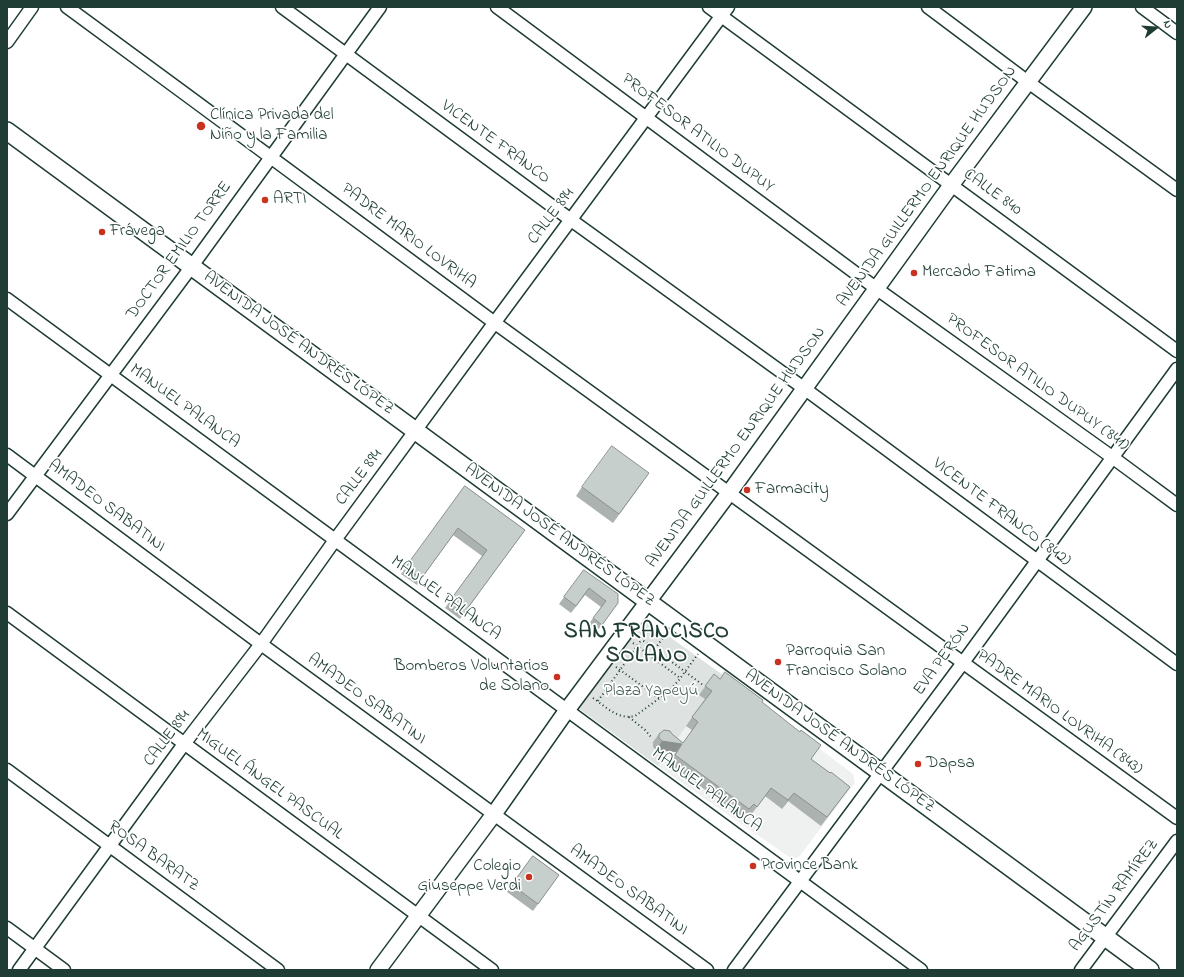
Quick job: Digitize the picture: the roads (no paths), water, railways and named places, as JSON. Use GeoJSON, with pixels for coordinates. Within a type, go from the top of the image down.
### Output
{"type":"FeatureCollection","features":[{"type":"Feature","properties":{"kind":"main road","name":"AVENIDA JOSÉ ANDRÉS LÓPEZ"},"geometry":{"type":"LineString","coordinates":[[7,131],[1150,970]]}},
{"type":"Feature","properties":{"kind":"street"},"geometry":{"type":"LineString","coordinates":[[7,42],[32,7]]}},
{"type":"Feature","properties":{"kind":"street","name":"PADRE MARIO LOVRIHA"},"geometry":{"type":"LineString","coordinates":[[67,7],[729,493]]}},
{"type":"Feature","properties":{"kind":"street","name":"VICENTE FRANCO"},"geometry":{"type":"LineString","coordinates":[[282,7],[571,220],[805,389]]}},
{"type":"Feature","properties":{"kind":"street","name":"DOCTOR EMILIO TORRE"},"geometry":{"type":"LineString","coordinates":[[7,514],[192,266],[380,7]]}},
{"type":"Feature","properties":{"kind":"street","name":"PROFESOR ATILIO DUPUY"},"geometry":{"type":"LineString","coordinates":[[497,7],[877,289]]}},
{"type":"Feature","properties":{"kind":"street","name":"CALLE 840"},"geometry":{"type":"LineString","coordinates":[[710,7],[725,12],[952,184],[1177,351]]}},
{"type":"Feature","properties":{"kind":"street"},"geometry":{"type":"LineString","coordinates":[[928,7],[1028,82],[1177,190]]}},
{"type":"Feature","properties":{"kind":"street","name":"AVENIDA GUILLERMO ENRIQUE HUDSON"},"geometry":{"type":"LineString","coordinates":[[378,970],[494,814],[567,710],[805,389],[952,184],[1084,7]]}},
{"type":"Feature","properties":{"kind":"street"},"geometry":{"type":"LineString","coordinates":[[1142,7],[1177,33]]}},
{"type":"Feature","properties":{"kind":"street","name":"CALLE 894"},"geometry":{"type":"LineString","coordinates":[[19,970],[184,744],[261,644],[335,540],[495,322],[725,12]]}},
{"type":"Feature","properties":{"kind":"street","name":"PROFESOR ATILIO DUPUY (841)"},"geometry":{"type":"LineString","coordinates":[[877,289],[1177,505]]}},
{"type":"Feature","properties":{"kind":"street","name":"MANUEL PALANCA"},"geometry":{"type":"LineString","coordinates":[[7,298],[921,970]]}},
{"type":"Feature","properties":{"kind":"street","name":"EVA PERÓN"},"geometry":{"type":"LineString","coordinates":[[734,970],[962,664],[1177,368]]}},
{"type":"Feature","properties":{"kind":"street","name":"VICENTE FRANCO (842)"},"geometry":{"type":"LineString","coordinates":[[805,389],[1177,664]]}},
{"type":"Feature","properties":{"kind":"street","name":"AMADEO SABATINI"},"geometry":{"type":"LineString","coordinates":[[7,456],[261,644],[707,970]]}},
{"type":"Feature","properties":{"kind":"street","name":"PADRE MARIO LOVRIHA (843)"},"geometry":{"type":"LineString","coordinates":[[729,493],[962,664],[1177,818]]}},
{"type":"Feature","properties":{"kind":"street","name":"MIGUEL ÁNGEL PASCUAL"},"geometry":{"type":"LineString","coordinates":[[7,613],[492,970]]}},
{"type":"Feature","properties":{"kind":"street","name":"ROSA BARATZ"},"geometry":{"type":"LineString","coordinates":[[7,770],[278,970]]}},
{"type":"Feature","properties":{"kind":"street","name":"AGUSTÍN RAMÍREZ"},"geometry":{"type":"LineString","coordinates":[[1081,970],[1177,841]]}},
{"type":"Feature","properties":{"kind":"street"},"geometry":{"type":"LineString","coordinates":[[7,928],[64,970]]}},
{"type":"Feature","properties":{"kind":"place","name":"Clínica Privada del Niño y la Familia"},"geometry":{"type":"Point","coordinates":[201,126]}},
{"type":"Feature","properties":{"kind":"place","name":"ARTI"},"geometry":{"type":"Point","coordinates":[265,200]}},
{"type":"Feature","properties":{"kind":"place","name":"Frávega"},"geometry":{"type":"Point","coordinates":[102,232]}},
{"type":"Feature","properties":{"kind":"place","name":"Mercado Fatima"},"geometry":{"type":"Point","coordinates":[914,273]}},
{"type":"Feature","properties":{"kind":"place","name":"Farmacity"},"geometry":{"type":"Point","coordinates":[747,490]}},
{"type":"Feature","properties":{"kind":"place","name":"Parroquia San Francisco Solano"},"geometry":{"type":"Point","coordinates":[778,662]}},
{"type":"Feature","properties":{"kind":"place","name":"Bomberos Voluntarios de Solano"},"geometry":{"type":"Point","coordinates":[557,677]}},
{"type":"Feature","properties":{"kind":"place","name":"Dapsa"},"geometry":{"type":"Point","coordinates":[918,764]}},
{"type":"Feature","properties":{"kind":"place","name":"Province Bank"},"geometry":{"type":"Point","coordinates":[753,866]}},
{"type":"Feature","properties":{"kind":"place","name":"Colegio Giuseppe Verdi"},"geometry":{"type":"Point","coordinates":[529,877]}},
{"type":"Feature","properties":{"kind":"district","name":"SAN FRANCISCO SOLANO"},"geometry":{"type":"Point","coordinates":[647,646]}},
{"type":"Feature","properties":{"kind":"park label","name":"Plaza Yapeyú"},"geometry":{"type":"Point","coordinates":[651,692]}}]}
